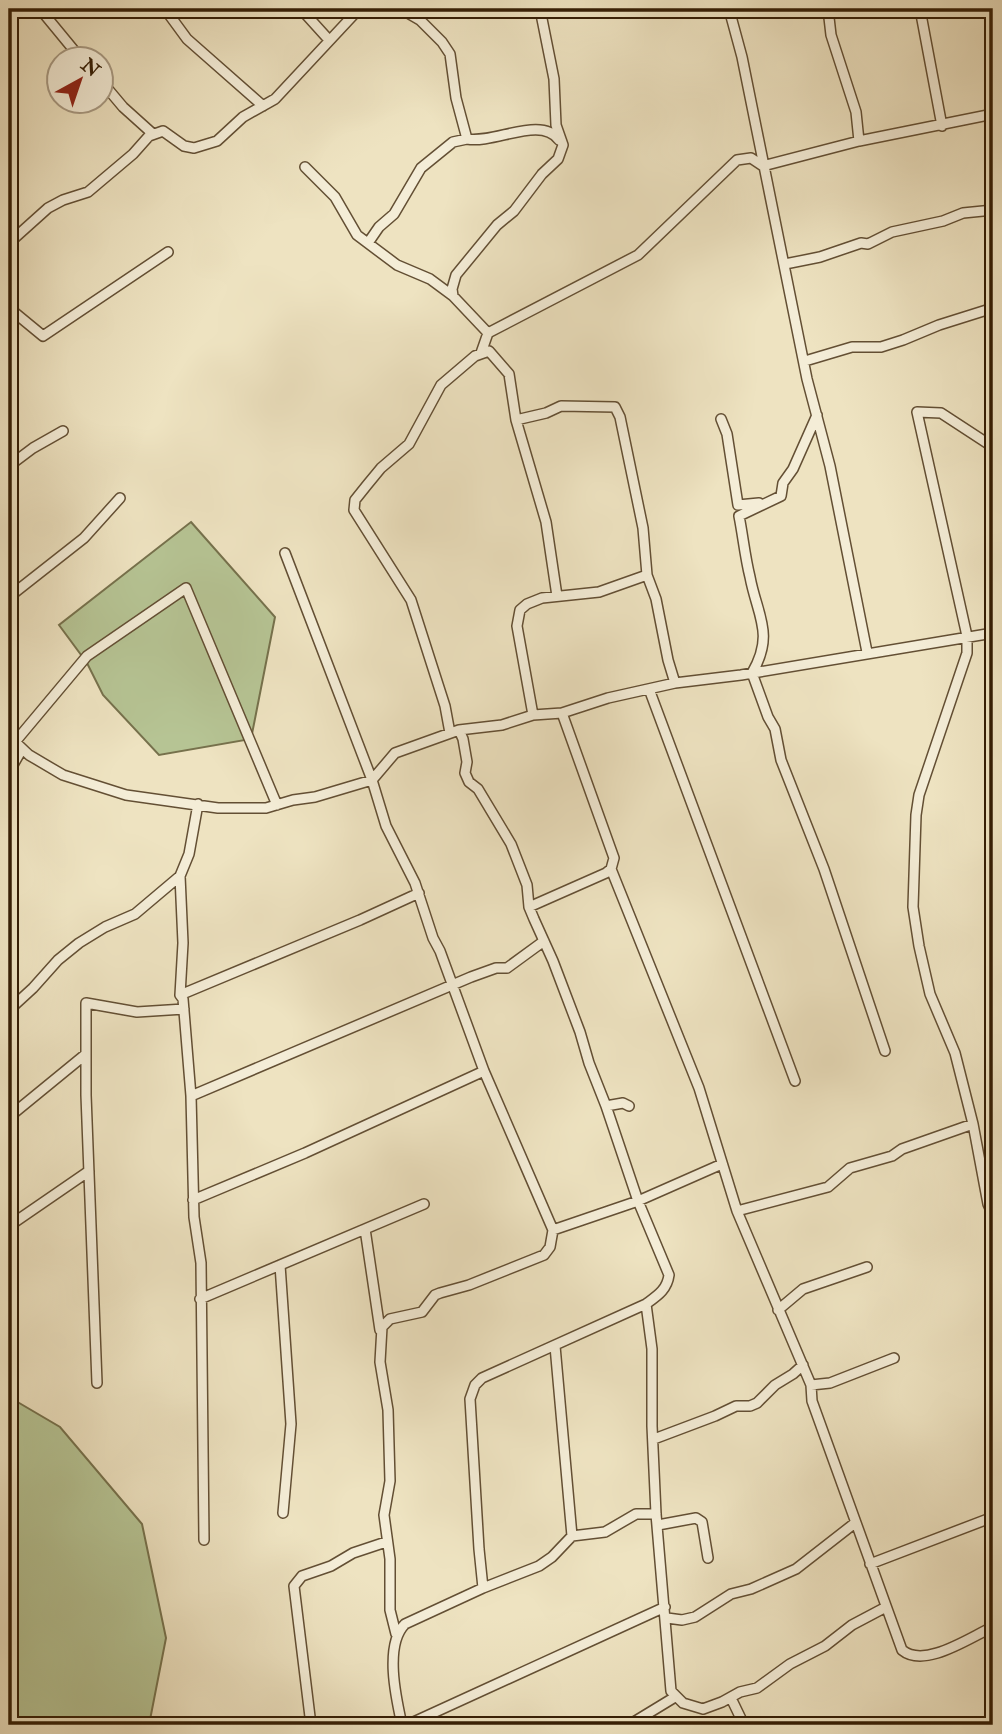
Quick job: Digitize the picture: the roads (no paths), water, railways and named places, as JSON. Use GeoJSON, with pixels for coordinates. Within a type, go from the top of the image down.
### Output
{"type":"FeatureCollection","features":[{"type":"Feature","properties":{"kind":"street"},"geometry":{"type":"LineString","coordinates":[[9,15],[13,9]]}},
{"type":"Feature","properties":{"kind":"street"},"geometry":{"type":"LineString","coordinates":[[40,9],[70,46]]}},
{"type":"Feature","properties":{"kind":"street"},"geometry":{"type":"LineString","coordinates":[[165,9],[187,39],[263,106]]}},
{"type":"Feature","properties":{"kind":"street"},"geometry":{"type":"LineString","coordinates":[[301,9],[329,40]]}},
{"type":"Feature","properties":{"kind":"street"},"geometry":{"type":"LineString","coordinates":[[9,243],[48,208],[88,192],[153,134],[163,131],[184,146],[194,148],[217,141],[243,117],[275,99],[359,9]]}},
{"type":"Feature","properties":{"kind":"street"},"geometry":{"type":"LineString","coordinates":[[401,9],[420,20],[450,54],[456,98],[467,139]]}},
{"type":"Feature","properties":{"kind":"street"},"geometry":{"type":"LineString","coordinates":[[453,296],[456,275],[497,225],[514,211],[542,174],[558,159],[563,145],[556,125],[554,79],[540,9]]}},
{"type":"Feature","properties":{"kind":"street"},"geometry":{"type":"LineString","coordinates":[[729,9],[742,57],[804,360],[830,466],[867,652]]}},
{"type":"Feature","properties":{"kind":"street"},"geometry":{"type":"LineString","coordinates":[[828,9],[831,35],[856,112],[859,141]]}},
{"type":"Feature","properties":{"kind":"street"},"geometry":{"type":"LineString","coordinates":[[920,9],[942,126]]}},
{"type":"Feature","properties":{"kind":"street"},"geometry":{"type":"LineString","coordinates":[[116,96],[153,134]]}},
{"type":"Feature","properties":{"kind":"street"},"geometry":{"type":"LineString","coordinates":[[481,353],[488,333],[638,255],[737,160],[751,158],[764,166],[859,141],[993,114]]}},
{"type":"Feature","properties":{"kind":"street"},"geometry":{"type":"LineString","coordinates":[[368,243],[379,227],[394,214],[421,168],[453,142],[467,139],[477,141],[526,130],[547,130],[554,133],[563,145]]}},
{"type":"Feature","properties":{"kind":"street"},"geometry":{"type":"LineString","coordinates":[[306,167],[335,197],[357,235],[397,265],[430,279],[453,296],[488,333]]}},
{"type":"Feature","properties":{"kind":"street"},"geometry":{"type":"LineString","coordinates":[[785,264],[820,257],[861,243],[868,244],[892,232],[963,214],[993,210]]}},
{"type":"Feature","properties":{"kind":"street"},"geometry":{"type":"LineString","coordinates":[[9,308],[43,336],[168,252]]}},
{"type":"Feature","properties":{"kind":"street"},"geometry":{"type":"LineString","coordinates":[[804,360],[852,347],[881,346],[903,340],[993,308]]}},
{"type":"Feature","properties":{"kind":"street"},"geometry":{"type":"LineString","coordinates":[[483,1588],[471,1392],[482,1378],[646,1304],[664,1289],[669,1275],[529,907],[527,885],[511,844],[478,789],[469,782],[465,773],[467,762],[463,739],[454,731],[411,600],[354,510],[355,500],[381,468],[409,444],[442,385],[481,353],[489,351],[509,374],[516,420],[542,500],[557,596]]}},
{"type":"Feature","properties":{"kind":"street"},"geometry":{"type":"LineString","coordinates":[[516,420],[546,413],[561,406],[615,407],[620,417],[643,528],[647,575],[656,599],[675,683]]}},
{"type":"Feature","properties":{"kind":"street"},"geometry":{"type":"LineString","coordinates":[[993,447],[941,412],[917,412],[967,636],[967,653],[919,796],[913,906],[930,994],[955,1053],[973,1124],[988,1204],[993,1214]]}},
{"type":"Feature","properties":{"kind":"street"},"geometry":{"type":"LineString","coordinates":[[781,496],[783,483],[793,469],[817,415]]}},
{"type":"Feature","properties":{"kind":"street"},"geometry":{"type":"LineString","coordinates":[[721,419],[727,434],[738,505],[754,505],[781,496]]}},
{"type":"Feature","properties":{"kind":"street"},"geometry":{"type":"LineString","coordinates":[[9,466],[63,431]]}},
{"type":"Feature","properties":{"kind":"street"},"geometry":{"type":"LineString","coordinates":[[781,496],[739,516],[750,579],[763,619],[763,648],[752,673],[775,729],[781,760],[824,869],[886,1051]]}},
{"type":"Feature","properties":{"kind":"street"},"geometry":{"type":"LineString","coordinates":[[9,597],[84,538],[120,498]]}},
{"type":"Feature","properties":{"kind":"street"},"geometry":{"type":"LineString","coordinates":[[285,553],[372,780],[386,827],[419,893],[433,938],[484,1071],[553,1230],[550,1247],[544,1255],[469,1285],[440,1293],[422,1312],[390,1319],[385,1322],[380,1332]]}},
{"type":"Feature","properties":{"kind":"street"},"geometry":{"type":"LineString","coordinates":[[533,715],[517,618],[520,610],[542,598],[599,592],[647,575]]}},
{"type":"Feature","properties":{"kind":"street"},"geometry":{"type":"LineString","coordinates":[[9,772],[15,742],[87,656],[187,588],[277,805]]}},
{"type":"Feature","properties":{"kind":"street"},"geometry":{"type":"LineString","coordinates":[[15,742],[29,755],[63,775],[126,795],[218,808],[266,808],[372,780],[395,753],[454,731],[502,724],[533,715],[562,713],[608,698],[675,683],[993,633]]}},
{"type":"Feature","properties":{"kind":"street"},"geometry":{"type":"LineString","coordinates":[[649,689],[795,1081]]}},
{"type":"Feature","properties":{"kind":"street"},"geometry":{"type":"LineString","coordinates":[[562,713],[614,858],[611,869],[694,1076],[737,1211],[811,1385],[812,1401],[902,1650],[914,1657],[921,1657],[952,1647],[993,1628]]}},
{"type":"Feature","properties":{"kind":"street"},"geometry":{"type":"LineString","coordinates":[[198,804],[189,854],[180,876],[183,943],[180,995],[184,1009],[191,1096],[193,1200],[201,1264],[204,1540]]}},
{"type":"Feature","properties":{"kind":"street"},"geometry":{"type":"LineString","coordinates":[[529,907],[611,869]]}},
{"type":"Feature","properties":{"kind":"street"},"geometry":{"type":"LineString","coordinates":[[9,1010],[58,960],[79,943],[105,927],[135,914],[180,876]]}},
{"type":"Feature","properties":{"kind":"street"},"geometry":{"type":"LineString","coordinates":[[180,995],[419,893]]}},
{"type":"Feature","properties":{"kind":"street"},"geometry":{"type":"LineString","coordinates":[[191,1096],[452,985],[496,968],[507,968],[544,941]]}},
{"type":"Feature","properties":{"kind":"street"},"geometry":{"type":"LineString","coordinates":[[97,1383],[86,1003],[137,1012],[184,1009]]}},
{"type":"Feature","properties":{"kind":"street"},"geometry":{"type":"LineString","coordinates":[[9,1117],[86,1054]]}},
{"type":"Feature","properties":{"kind":"street"},"geometry":{"type":"LineString","coordinates":[[193,1200],[305,1153],[484,1071]]}},
{"type":"Feature","properties":{"kind":"street"},"geometry":{"type":"LineString","coordinates":[[606,1106],[623,1103],[629,1106]]}},
{"type":"Feature","properties":{"kind":"street"},"geometry":{"type":"LineString","coordinates":[[737,1211],[828,1187],[850,1168],[892,1156],[902,1149],[973,1124]]}},
{"type":"Feature","properties":{"kind":"street"},"geometry":{"type":"LineString","coordinates":[[553,1230],[639,1200],[722,1164]]}},
{"type":"Feature","properties":{"kind":"street"},"geometry":{"type":"LineString","coordinates":[[9,1226],[89,1171]]}},
{"type":"Feature","properties":{"kind":"street"},"geometry":{"type":"LineString","coordinates":[[200,1299],[424,1204]]}},
{"type":"Feature","properties":{"kind":"street"},"geometry":{"type":"LineString","coordinates":[[365,1229],[388,1410],[390,1481],[384,1515],[390,1559],[390,1610],[396,1634],[393,1676],[404,1725],[665,1607]]}},
{"type":"Feature","properties":{"kind":"street"},"geometry":{"type":"LineString","coordinates":[[280,1265],[291,1424],[283,1513]]}},
{"type":"Feature","properties":{"kind":"street"},"geometry":{"type":"LineString","coordinates":[[778,1310],[803,1289],[867,1267]]}},
{"type":"Feature","properties":{"kind":"street"},"geometry":{"type":"LineString","coordinates":[[646,1304],[652,1349],[656,1514],[667,1618],[671,1691],[674,1697],[682,1703],[703,1709],[740,1692],[757,1688],[852,1625],[886,1607]]}},
{"type":"Feature","properties":{"kind":"street"},"geometry":{"type":"LineString","coordinates":[[555,1346],[572,1536]]}},
{"type":"Feature","properties":{"kind":"street"},"geometry":{"type":"LineString","coordinates":[[811,1385],[830,1383],[894,1358]]}},
{"type":"Feature","properties":{"kind":"street"},"geometry":{"type":"LineString","coordinates":[[654,1439],[736,1406],[757,1403],[775,1385],[803,1365]]}},
{"type":"Feature","properties":{"kind":"street"},"geometry":{"type":"LineString","coordinates":[[396,1634],[405,1624],[539,1566],[572,1536],[604,1532],[636,1514],[656,1514]]}},
{"type":"Feature","properties":{"kind":"street"},"geometry":{"type":"LineString","coordinates":[[870,1564],[993,1517]]}},
{"type":"Feature","properties":{"kind":"street"},"geometry":{"type":"LineString","coordinates":[[658,1525],[696,1518],[702,1522],[708,1558]]}},
{"type":"Feature","properties":{"kind":"street"},"geometry":{"type":"LineString","coordinates":[[667,1618],[681,1620],[695,1617],[731,1594],[751,1589],[796,1569],[856,1524]]}},
{"type":"Feature","properties":{"kind":"street"},"geometry":{"type":"LineString","coordinates":[[311,1725],[294,1586],[302,1576],[331,1566],[353,1553],[386,1542]]}},
{"type":"Feature","properties":{"kind":"street"},"geometry":{"type":"LineString","coordinates":[[869,1616],[880,1591]]}},
{"type":"Feature","properties":{"kind":"street"},"geometry":{"type":"LineString","coordinates":[[869,1616],[893,1626]]}},
{"type":"Feature","properties":{"kind":"street"},"geometry":{"type":"LineString","coordinates":[[629,1725],[674,1697]]}},
{"type":"Feature","properties":{"kind":"street"},"geometry":{"type":"LineString","coordinates":[[731,1698],[744,1725]]}}]}
